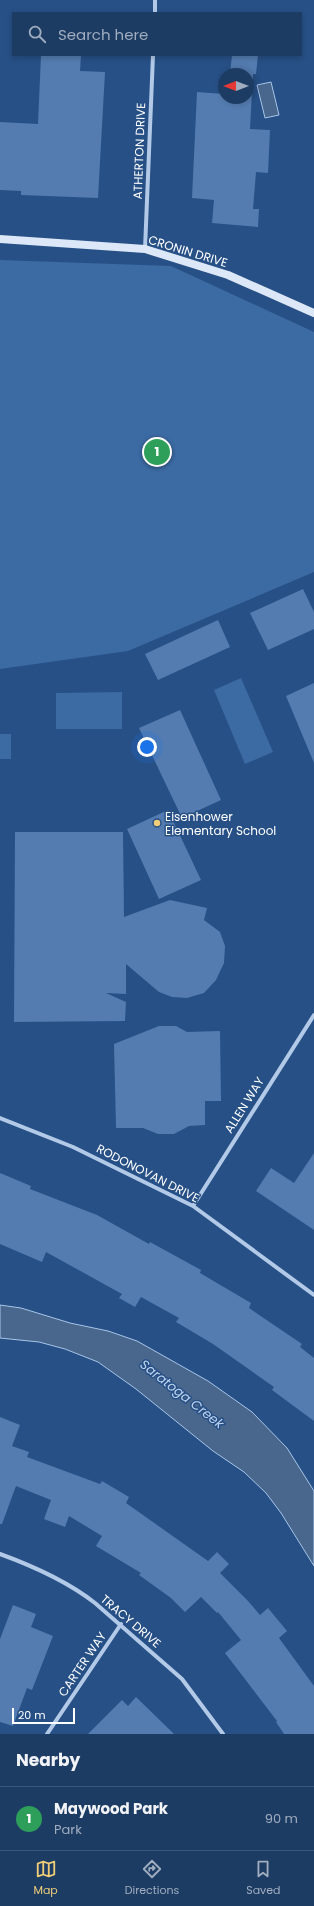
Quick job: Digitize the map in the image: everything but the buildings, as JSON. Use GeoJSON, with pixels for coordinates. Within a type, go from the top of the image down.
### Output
{"type":"FeatureCollection","features":[{"type":"Feature","properties":{"kind":"street"},"geometry":{"type":"LineString","coordinates":[[155,0],[155,12]]}},
{"type":"Feature","properties":{"kind":"street","name":"ATHERTON DRIVE"},"geometry":{"type":"LineString","coordinates":[[145,249],[153,56]]}},
{"type":"Feature","properties":{"kind":"street","name":"CRONIN DRIVE"},"geometry":{"type":"LineString","coordinates":[[0,239],[145,249],[228,275],[314,314]]}},
{"type":"Feature","properties":{"kind":"street","name":"ALLEN WAY"},"geometry":{"type":"LineString","coordinates":[[193,1206],[314,1015]]}},
{"type":"Feature","properties":{"kind":"street","name":"RODONOVAN DRIVE"},"geometry":{"type":"LineString","coordinates":[[0,1118],[73,1147],[193,1206],[314,1295]]}},
{"type":"Feature","properties":{"kind":"street","name":"TRACY DRIVE"},"geometry":{"type":"LineString","coordinates":[[0,1554],[29,1565],[85,1596],[121,1624],[182,1678],[224,1734]]}},
{"type":"Feature","properties":{"kind":"street","name":"CARTER WAY"},"geometry":{"type":"LineString","coordinates":[[47,1734],[121,1624]]}},
{"type":"Feature","properties":{"kind":"shaded area"},"geometry":{"type":"Polygon","coordinates":[[[0,260],[171,266],[314,332],[314,572],[128,651],[0,669],[0,260]]]}},
{"type":"Feature","properties":{"kind":"shaded area"},"geometry":{"type":"Polygon","coordinates":[[[241,678],[273,752],[245,764],[214,690],[241,678]]]}},
{"type":"Feature","properties":{"kind":"shaded area"},"geometry":{"type":"Polygon","coordinates":[[[122,692],[122,729],[56,729],[56,693],[122,692]]]}},
{"type":"Feature","properties":{"kind":"shaded area"},"geometry":{"type":"Polygon","coordinates":[[[0,734],[11,734],[11,759],[0,759],[0,734]]]}},
{"type":"Feature","properties":{"kind":"water"},"geometry":{"type":"Polygon","coordinates":[[[271,82],[279,115],[265,118],[257,85],[271,82]]]}},
{"type":"Feature","properties":{"kind":"water","name":"Saratoga Creek"},"geometry":{"type":"Polygon","coordinates":[[[0,1305],[21,1308],[70,1323],[108,1331],[137,1341],[208,1381],[252,1412],[287,1448],[314,1491],[314,1566],[281,1513],[266,1493],[244,1472],[213,1451],[136,1389],[98,1362],[65,1349],[39,1342],[0,1338],[0,1305]]]}},
{"type":"Feature","properties":{"kind":"place","name":"Maywood Park"},"geometry":{"type":"Point","coordinates":[157,452]}},
{"type":"Feature","properties":{"kind":"place","name":"Eisenhower Elementary School"},"geometry":{"type":"Point","coordinates":[157,823]}}]}
